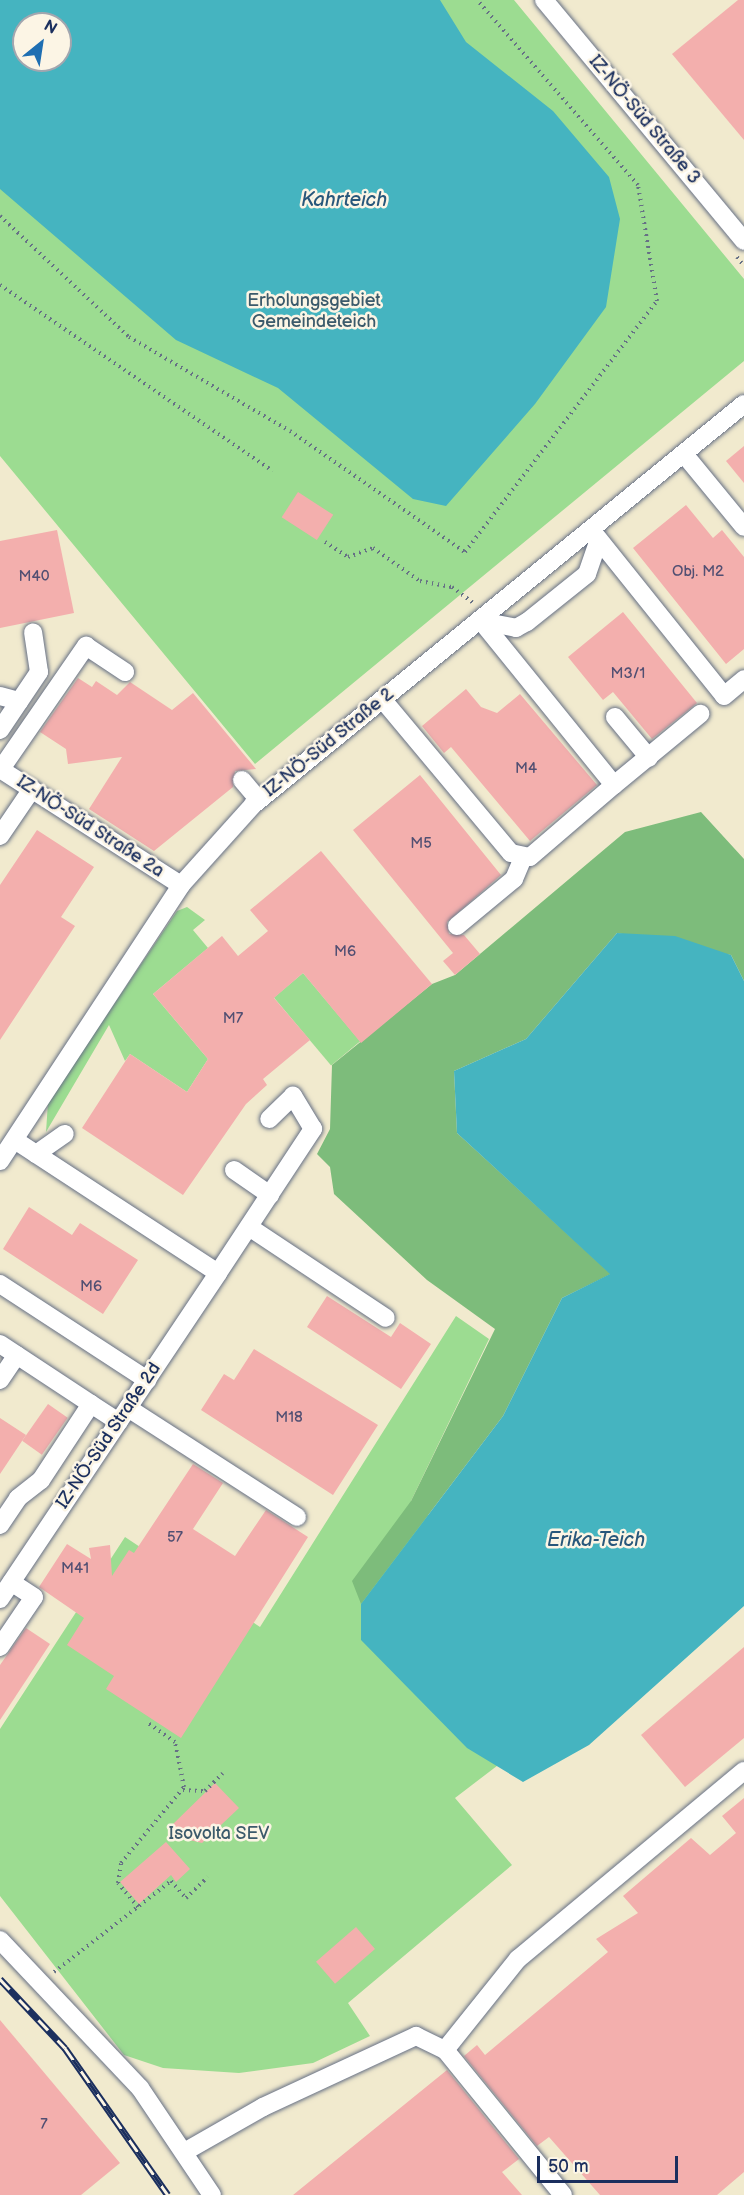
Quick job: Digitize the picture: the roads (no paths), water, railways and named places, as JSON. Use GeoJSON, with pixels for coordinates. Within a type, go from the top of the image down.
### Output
{"type":"FeatureCollection","features":[{"type":"Feature","properties":{"kind":"street","name":"IZ-NÖ-Süd Straße 3"},"geometry":{"type":"LineString","coordinates":[[544,0],[744,241]]}},
{"type":"Feature","properties":{"kind":"street","name":"IZ-NÖ-Süd Straße 2"},"geometry":{"type":"LineString","coordinates":[[0,1161],[181,885],[259,800],[484,619],[596,535],[684,454],[744,404]]}},
{"type":"Feature","properties":{"kind":"street"},"geometry":{"type":"LineString","coordinates":[[684,454],[744,527]]}},
{"type":"Feature","properties":{"kind":"street"},"geometry":{"type":"LineString","coordinates":[[484,619],[516,628],[527,621],[587,574],[596,535]]}},
{"type":"Feature","properties":{"kind":"street"},"geometry":{"type":"LineString","coordinates":[[596,535],[724,696],[744,679]]}},
{"type":"Feature","properties":{"kind":"street"},"geometry":{"type":"LineString","coordinates":[[484,619],[614,785]]}},
{"type":"Feature","properties":{"kind":"street"},"geometry":{"type":"LineString","coordinates":[[0,730],[39,672],[33,632]]}},
{"type":"Feature","properties":{"kind":"street"},"geometry":{"type":"LineString","coordinates":[[0,769],[86,646],[125,672]]}},
{"type":"Feature","properties":{"kind":"street"},"geometry":{"type":"LineString","coordinates":[[0,696],[20,701]]}},
{"type":"Feature","properties":{"kind":"street"},"geometry":{"type":"LineString","coordinates":[[382,700],[511,853],[523,858]]}},
{"type":"Feature","properties":{"kind":"street"},"geometry":{"type":"LineString","coordinates":[[457,927],[514,879],[523,858],[649,758],[700,714]]}},
{"type":"Feature","properties":{"kind":"street"},"geometry":{"type":"LineString","coordinates":[[615,717],[649,758]]}},
{"type":"Feature","properties":{"kind":"street","name":"IZ-NÖ-Süd Straße 2a"},"geometry":{"type":"LineString","coordinates":[[0,769],[181,885]]}},
{"type":"Feature","properties":{"kind":"street"},"geometry":{"type":"LineString","coordinates":[[242,780],[259,800]]}},
{"type":"Feature","properties":{"kind":"street"},"geometry":{"type":"LineString","coordinates":[[0,836],[32,789]]}},
{"type":"Feature","properties":{"kind":"street","name":"IZ-NÖ-Süd Straße 2d"},"geometry":{"type":"LineString","coordinates":[[0,1599],[313,1130],[293,1096],[269,1119]]}},
{"type":"Feature","properties":{"kind":"street"},"geometry":{"type":"LineString","coordinates":[[36,1154],[65,1134]]}},
{"type":"Feature","properties":{"kind":"street"},"geometry":{"type":"LineString","coordinates":[[15,1140],[218,1273]]}},
{"type":"Feature","properties":{"kind":"street"},"geometry":{"type":"LineString","coordinates":[[234,1170],[270,1195]]}},
{"type":"Feature","properties":{"kind":"street"},"geometry":{"type":"LineString","coordinates":[[249,1227],[386,1318]]}},
{"type":"Feature","properties":{"kind":"street"},"geometry":{"type":"LineString","coordinates":[[0,1284],[147,1380]]}},
{"type":"Feature","properties":{"kind":"street"},"geometry":{"type":"LineString","coordinates":[[0,1344],[91,1404],[123,1415],[297,1517]]}},
{"type":"Feature","properties":{"kind":"street"},"geometry":{"type":"LineString","coordinates":[[0,1380],[17,1356]]}},
{"type":"Feature","properties":{"kind":"street"},"geometry":{"type":"LineString","coordinates":[[0,1525],[18,1498],[41,1480],[91,1404]]}},
{"type":"Feature","properties":{"kind":"street"},"geometry":{"type":"LineString","coordinates":[[41,1480],[68,1497]]}},
{"type":"Feature","properties":{"kind":"street"},"geometry":{"type":"LineString","coordinates":[[0,1647],[34,1597],[11,1582]]}},
{"type":"Feature","properties":{"kind":"street"},"geometry":{"type":"LineString","coordinates":[[445,2050],[518,1959],[744,1771]]}},
{"type":"Feature","properties":{"kind":"street"},"geometry":{"type":"LineString","coordinates":[[0,1940],[140,2088],[186,2151],[212,2195]]}},
{"type":"Feature","properties":{"kind":"street"},"geometry":{"type":"LineString","coordinates":[[186,2151],[263,2107],[416,2036],[445,2050],[563,2195]]}},
{"type":"Feature","properties":{"kind":"water","name":"Kahrteich"},"geometry":{"type":"Polygon","coordinates":[[[0,0],[440,0],[466,42],[553,111],[609,177],[620,219],[606,307],[535,404],[446,506],[413,499],[278,388],[176,340],[0,189],[0,0]]]}},
{"type":"Feature","properties":{"kind":"water","name":"Erika-Teich"},"geometry":{"type":"Polygon","coordinates":[[[617,933],[675,936],[731,955],[744,981],[744,1606],[589,1745],[523,1782],[467,1748],[361,1640],[361,1604],[503,1416],[562,1298],[610,1274],[457,1133],[454,1071],[526,1039],[617,933]]]}},
{"type":"Feature","properties":{"kind":"railway"},"geometry":{"type":"LineString","coordinates":[[0,1979],[65,2048],[168,2195]]}},
{"type":"Feature","properties":{"kind":"park label","name":"Erholungsgebiet Gemeindeteich"},"geometry":{"type":"Point","coordinates":[314,312]}},
{"type":"Feature","properties":{"kind":"park label","name":"Isovolta SEV"},"geometry":{"type":"Point","coordinates":[219,1834]}}]}
